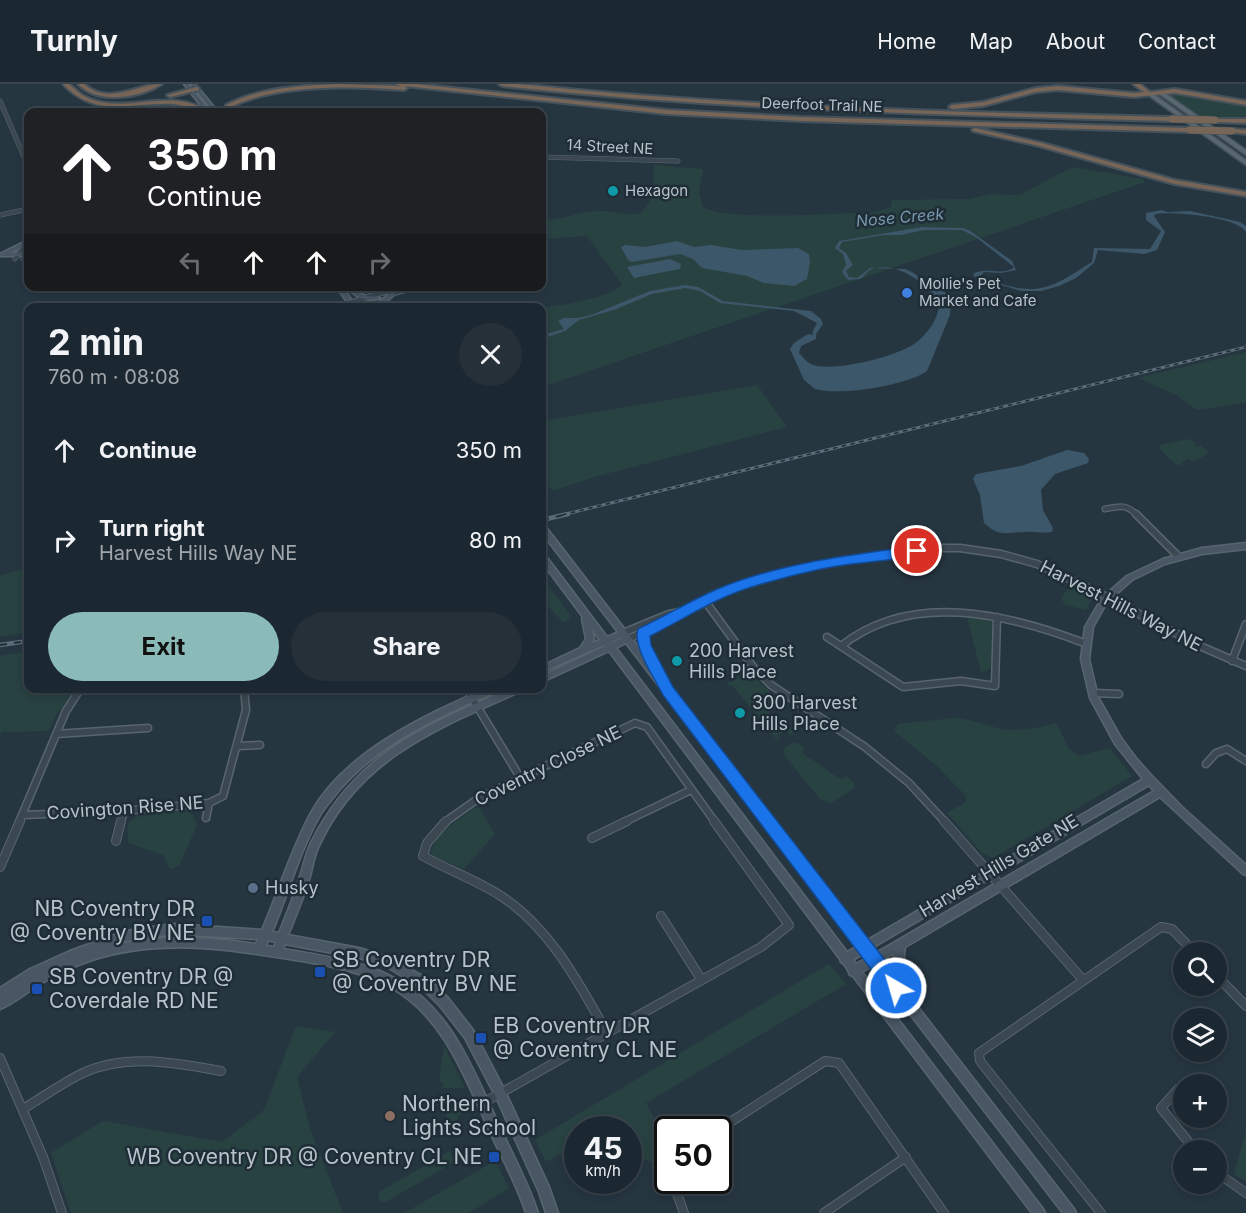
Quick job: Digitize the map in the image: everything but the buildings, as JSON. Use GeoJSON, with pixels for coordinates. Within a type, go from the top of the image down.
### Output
{"type":"FeatureCollection","features":[{"type":"Feature","properties":{"kind":"highway"},"geometry":{"type":"LineString","coordinates":[[66,84],[74,93],[85,99],[100,102],[180,99],[196,103],[202,108]]}},
{"type":"Feature","properties":{"kind":"highway"},"geometry":{"type":"LineString","coordinates":[[81,84],[90,91],[110,95],[134,93],[159,84]]}},
{"type":"Feature","properties":{"kind":"highway","name":"Deerfoot Trail NE"},"geometry":{"type":"LineString","coordinates":[[398,84],[667,112],[801,119],[1246,132]]}},
{"type":"Feature","properties":{"kind":"highway","name":"Deerfoot Trail NE"},"geometry":{"type":"LineString","coordinates":[[502,84],[669,100],[778,106],[1246,121]]}},
{"type":"Feature","properties":{"kind":"highway"},"geometry":{"type":"LineString","coordinates":[[952,107],[991,100],[1041,84]]}},
{"type":"Feature","properties":{"kind":"highway"},"geometry":{"type":"LineString","coordinates":[[1136,84],[1150,94]]}},
{"type":"Feature","properties":{"kind":"highway"},"geometry":{"type":"LineString","coordinates":[[1148,84],[1160,92]]}},
{"type":"Feature","properties":{"kind":"highway"},"geometry":{"type":"LineString","coordinates":[[1184,84],[1246,102]]}},
{"type":"Feature","properties":{"kind":"highway"},"geometry":{"type":"LineString","coordinates":[[229,108],[231,103],[243,94],[281,85],[374,86],[537,99]]}},
{"type":"Feature","properties":{"kind":"highway"},"geometry":{"type":"LineString","coordinates":[[128,102],[194,88]]}},
{"type":"Feature","properties":{"kind":"highway"},"geometry":{"type":"LineString","coordinates":[[778,106],[952,107],[983,104],[1050,89],[1074,89],[1124,95],[1185,92],[1246,102]]}},
{"type":"Feature","properties":{"kind":"highway"},"geometry":{"type":"LineString","coordinates":[[801,119],[988,132],[1196,187],[1246,192]]}},
{"type":"Feature","properties":{"kind":"main road"},"geometry":{"type":"LineString","coordinates":[[1160,92],[1246,153]]}},
{"type":"Feature","properties":{"kind":"main road"},"geometry":{"type":"LineString","coordinates":[[1150,94],[1246,163]]}},
{"type":"Feature","properties":{"kind":"street"},"geometry":{"type":"LineString","coordinates":[[186,84],[194,88],[212,108]]}},
{"type":"Feature","properties":{"kind":"street"},"geometry":{"type":"LineString","coordinates":[[194,88],[205,108]]}},
{"type":"Feature","properties":{"kind":"street"},"geometry":{"type":"LineString","coordinates":[[0,102],[24,157]]}},
{"type":"Feature","properties":{"kind":"street","name":"14 Street NE"},"geometry":{"type":"LineString","coordinates":[[546,157],[678,161]]}},
{"type":"Feature","properties":{"kind":"street"},"geometry":{"type":"LineString","coordinates":[[0,215],[24,210]]}},
{"type":"Feature","properties":{"kind":"street"},"geometry":{"type":"LineString","coordinates":[[1,256],[24,244]]}},
{"type":"Feature","properties":{"kind":"street"},"geometry":{"type":"LineString","coordinates":[[1,256],[24,256]]}},
{"type":"Feature","properties":{"kind":"street"},"geometry":{"type":"LineString","coordinates":[[352,291],[357,296],[364,298],[377,298],[402,291]]}},
{"type":"Feature","properties":{"kind":"street"},"geometry":{"type":"LineString","coordinates":[[359,291],[368,303]]}},
{"type":"Feature","properties":{"kind":"street"},"geometry":{"type":"LineString","coordinates":[[355,303],[386,291]]}},
{"type":"Feature","properties":{"kind":"street"},"geometry":{"type":"LineString","coordinates":[[381,303],[392,294]]}},
{"type":"Feature","properties":{"kind":"street"},"geometry":{"type":"LineString","coordinates":[[1105,509],[1122,505],[1130,508],[1177,555]]}},
{"type":"Feature","properties":{"kind":"street"},"geometry":{"type":"LineString","coordinates":[[546,533],[1070,1213]]}},
{"type":"Feature","properties":{"kind":"street"},"geometry":{"type":"LineString","coordinates":[[1246,546],[1177,555],[1125,578],[1105,596],[1091,622],[1084,643],[1088,675],[1094,693],[1117,740],[1149,780],[1246,871]]}},
{"type":"Feature","properties":{"kind":"street","name":"Harvest Hills Way NE"},"geometry":{"type":"LineString","coordinates":[[625,636],[669,614],[680,612],[725,591],[790,571],[840,561],[934,548],[960,549],[1019,558],[1055,571],[1246,666]]}},
{"type":"Feature","properties":{"kind":"street"},"geometry":{"type":"LineString","coordinates":[[546,562],[1039,1213]]}},
{"type":"Feature","properties":{"kind":"street"},"geometry":{"type":"LineString","coordinates":[[705,601],[754,668],[771,685],[865,747],[909,783],[991,873],[1083,980]]}},
{"type":"Feature","properties":{"kind":"street","name":"Harvest Hills Way NE"},"geometry":{"type":"LineString","coordinates":[[625,636],[643,633],[673,619],[680,612]]}},
{"type":"Feature","properties":{"kind":"street"},"geometry":{"type":"LineString","coordinates":[[841,646],[855,635],[890,621],[959,612],[997,616],[1084,643]]}},
{"type":"Feature","properties":{"kind":"street"},"geometry":{"type":"LineString","coordinates":[[583,651],[590,639],[584,613]]}},
{"type":"Feature","properties":{"kind":"street"},"geometry":{"type":"LineString","coordinates":[[827,638],[903,687],[962,679],[979,680],[995,687],[997,616]]}},
{"type":"Feature","properties":{"kind":"street"},"geometry":{"type":"LineString","coordinates":[[1232,661],[1246,624]]}},
{"type":"Feature","properties":{"kind":"street"},"geometry":{"type":"LineString","coordinates":[[643,633],[644,645],[668,691]]}},
{"type":"Feature","properties":{"kind":"street"},"geometry":{"type":"LineString","coordinates":[[546,677],[625,636]]}},
{"type":"Feature","properties":{"kind":"street"},"geometry":{"type":"LineString","coordinates":[[546,667],[583,651],[608,645]]}},
{"type":"Feature","properties":{"kind":"street"},"geometry":{"type":"LineString","coordinates":[[0,867],[66,711],[78,693]]}},
{"type":"Feature","properties":{"kind":"street","name":"Covington Rise NE"},"geometry":{"type":"LineString","coordinates":[[23,815],[124,811],[209,803],[223,796],[246,710],[244,693]]}},
{"type":"Feature","properties":{"kind":"street"},"geometry":{"type":"LineString","coordinates":[[469,693],[521,778]]}},
{"type":"Feature","properties":{"kind":"street"},"geometry":{"type":"LineString","coordinates":[[259,949],[292,866],[318,811],[347,776],[382,744],[412,727],[485,693]]}},
{"type":"Feature","properties":{"kind":"street"},"geometry":{"type":"LineString","coordinates":[[277,952],[314,846],[334,809],[364,774],[379,760],[404,744],[510,693]]}},
{"type":"Feature","properties":{"kind":"street"},"geometry":{"type":"LineString","coordinates":[[1094,693],[1119,694]]}},
{"type":"Feature","properties":{"kind":"street","name":"Coventry Close NE"},"geometry":{"type":"LineString","coordinates":[[483,1103],[607,1033],[701,979],[782,934],[789,925],[647,728],[640,723],[635,723],[479,798],[449,818],[427,843],[423,856],[482,885],[512,904],[531,922],[574,974],[607,1033]]}},
{"type":"Feature","properties":{"kind":"street"},"geometry":{"type":"LineString","coordinates":[[56,734],[148,728]]}},
{"type":"Feature","properties":{"kind":"street"},"geometry":{"type":"LineString","coordinates":[[237,746],[260,745]]}},
{"type":"Feature","properties":{"kind":"street"},"geometry":{"type":"LineString","coordinates":[[1206,764],[1216,753],[1227,749],[1246,761]]}},
{"type":"Feature","properties":{"kind":"street","name":"Harvest Hills Gate NE"},"geometry":{"type":"LineString","coordinates":[[845,959],[1149,780]]}},
{"type":"Feature","properties":{"kind":"street"},"geometry":{"type":"LineString","coordinates":[[592,838],[691,790]]}},
{"type":"Feature","properties":{"kind":"street","name":"Harvest Hills Gate NE"},"geometry":{"type":"LineString","coordinates":[[854,971],[1161,792]]}},
{"type":"Feature","properties":{"kind":"street"},"geometry":{"type":"LineString","coordinates":[[206,819],[209,803]]}},
{"type":"Feature","properties":{"kind":"street"},"geometry":{"type":"LineString","coordinates":[[116,841],[124,811]]}},
{"type":"Feature","properties":{"kind":"street"},"geometry":{"type":"LineString","coordinates":[[292,866],[308,866]]}},
{"type":"Feature","properties":{"kind":"street"},"geometry":{"type":"LineString","coordinates":[[661,916],[701,979]]}},
{"type":"Feature","properties":{"kind":"street"},"geometry":{"type":"LineString","coordinates":[[1101,1213],[980,1061],[979,1053],[1161,927],[1172,929],[1184,942]]}},
{"type":"Feature","properties":{"kind":"street"},"geometry":{"type":"LineString","coordinates":[[0,994],[74,954],[126,936],[172,929],[185,936],[277,952],[375,973],[415,997],[433,1015],[454,1042],[532,1213]]}},
{"type":"Feature","properties":{"kind":"street"},"geometry":{"type":"LineString","coordinates":[[0,1004],[61,967],[91,956],[185,936],[265,935],[384,960],[426,984],[444,1002],[469,1034],[500,1093],[545,1191],[552,1213]]}},
{"type":"Feature","properties":{"kind":"street"},"geometry":{"type":"LineString","coordinates":[[901,943],[897,969],[921,1020]]}},
{"type":"Feature","properties":{"kind":"street"},"geometry":{"type":"LineString","coordinates":[[1227,986],[1246,1006]]}},
{"type":"Feature","properties":{"kind":"street"},"geometry":{"type":"LineString","coordinates":[[0,1058],[23,1109],[62,1213]]}},
{"type":"Feature","properties":{"kind":"street"},"geometry":{"type":"LineString","coordinates":[[23,1109],[92,1068],[118,1063],[163,1061],[221,1071]]}},
{"type":"Feature","properties":{"kind":"street"},"geometry":{"type":"LineString","coordinates":[[732,1121],[825,1061],[839,1063],[944,1213]]}},
{"type":"Feature","properties":{"kind":"street"},"geometry":{"type":"LineString","coordinates":[[1173,1095],[1161,1108],[1173,1123]]}},
{"type":"Feature","properties":{"kind":"street"},"geometry":{"type":"LineString","coordinates":[[1177,1128],[1187,1140]]}},
{"type":"Feature","properties":{"kind":"street"},"geometry":{"type":"LineString","coordinates":[[824,1213],[906,1156]]}},
{"type":"Feature","properties":{"kind":"street"},"geometry":{"type":"LineString","coordinates":[[1227,1180],[1246,1193]]}},
{"type":"Feature","properties":{"kind":"street"},"geometry":{"type":"LineString","coordinates":[[677,1194],[684,1213]]}},
{"type":"Feature","properties":{"kind":"green space"},"geometry":{"type":"Polygon","coordinates":[[[1174,93],[1246,105],[1246,118],[1200,117],[1167,94],[1174,93]]]}},
{"type":"Feature","properties":{"kind":"green space"},"geometry":{"type":"Polygon","coordinates":[[[654,165],[703,169],[699,192],[703,207],[716,212],[759,215],[876,212],[891,207],[892,200],[969,199],[991,194],[1020,195],[1072,167],[1143,179],[1145,182],[546,386],[546,307],[597,297],[617,289],[622,284],[587,236],[546,239],[546,220],[598,211],[641,213],[653,197],[654,165]]]}},
{"type":"Feature","properties":{"kind":"green space"},"geometry":{"type":"Polygon","coordinates":[[[1246,352],[1246,403],[1197,410],[1178,396],[1138,378],[1246,352]]]}},
{"type":"Feature","properties":{"kind":"green space"},"geometry":{"type":"Polygon","coordinates":[[[757,385],[787,427],[594,477],[553,491],[546,484],[546,420],[757,385]]]}},
{"type":"Feature","properties":{"kind":"green space"},"geometry":{"type":"Polygon","coordinates":[[[1187,439],[1197,443],[1194,445],[1196,447],[1200,445],[1209,453],[1193,462],[1189,459],[1181,463],[1184,466],[1180,466],[1159,448],[1160,445],[1187,439]]]}},
{"type":"Feature","properties":{"kind":"green space"},"geometry":{"type":"Polygon","coordinates":[[[24,568],[24,633],[0,637],[0,576],[24,568]]]}},
{"type":"Feature","properties":{"kind":"green space"},"geometry":{"type":"Polygon","coordinates":[[[546,582],[572,618],[563,622],[546,604],[546,582]]]}},
{"type":"Feature","properties":{"kind":"green space"},"geometry":{"type":"Polygon","coordinates":[[[1071,585],[1092,599],[1086,610],[1065,605],[1061,598],[1071,585]]]}},
{"type":"Feature","properties":{"kind":"green space"},"geometry":{"type":"Polygon","coordinates":[[[967,616],[986,618],[992,622],[993,666],[987,671],[981,672],[967,616]]]}},
{"type":"Feature","properties":{"kind":"green space"},"geometry":{"type":"Polygon","coordinates":[[[24,652],[24,693],[74,693],[56,715],[49,731],[2,732],[0,736],[0,656],[24,652]]]}},
{"type":"Feature","properties":{"kind":"green space"},"geometry":{"type":"Polygon","coordinates":[[[746,670],[780,701],[769,713],[795,732],[791,736],[787,731],[778,735],[780,739],[777,740],[732,685],[730,687],[727,683],[740,677],[739,674],[746,670]]]}},
{"type":"Feature","properties":{"kind":"green space"},"geometry":{"type":"Polygon","coordinates":[[[955,718],[1009,730],[1056,723],[1069,748],[1078,756],[1110,748],[1132,776],[993,858],[982,853],[947,813],[966,802],[966,796],[935,764],[894,731],[898,724],[955,718]]]}},
{"type":"Feature","properties":{"kind":"green space"},"geometry":{"type":"Polygon","coordinates":[[[795,742],[805,748],[802,753],[842,780],[846,776],[854,783],[855,788],[831,803],[820,799],[783,754],[785,747],[795,742]]]}},
{"type":"Feature","properties":{"kind":"green space"},"geometry":{"type":"Polygon","coordinates":[[[478,806],[495,834],[464,869],[433,856],[431,853],[434,845],[443,832],[478,806]]]}},
{"type":"Feature","properties":{"kind":"green space"},"geometry":{"type":"Polygon","coordinates":[[[184,810],[193,815],[197,825],[179,866],[170,869],[163,855],[128,843],[128,825],[135,817],[184,810]]]}},
{"type":"Feature","properties":{"kind":"green space"},"geometry":{"type":"Polygon","coordinates":[[[829,964],[846,984],[646,1103],[654,1118],[654,1163],[642,1158],[642,1116],[575,1116],[829,964]]]}},
{"type":"Feature","properties":{"kind":"green space"},"geometry":{"type":"Polygon","coordinates":[[[296,1026],[335,1032],[297,1077],[310,1129],[343,1213],[71,1213],[51,1153],[103,1121],[222,1142],[264,1110],[296,1026]]]}},
{"type":"Feature","properties":{"kind":"green space"},"geometry":{"type":"Polygon","coordinates":[[[444,1045],[465,1088],[442,1088],[443,1082],[439,1082],[444,1045]]]}},
{"type":"Feature","properties":{"kind":"green space"},"geometry":{"type":"Polygon","coordinates":[[[448,1100],[466,1100],[469,1106],[458,1116],[455,1132],[444,1138],[448,1100]]]}},
{"type":"Feature","properties":{"kind":"green space"},"geometry":{"type":"Polygon","coordinates":[[[564,1123],[564,1152],[546,1162],[535,1140],[564,1123]]]}},
{"type":"Feature","properties":{"kind":"green space"},"geometry":{"type":"Polygon","coordinates":[[[1246,1131],[1246,1182],[1234,1174],[1246,1131]]]}},
{"type":"Feature","properties":{"kind":"green space"},"geometry":{"type":"Polygon","coordinates":[[[450,1151],[454,1162],[384,1203],[381,1202],[379,1192],[450,1151]]]}},
{"type":"Feature","properties":{"kind":"green space"},"geometry":{"type":"Polygon","coordinates":[[[495,1161],[509,1188],[469,1213],[404,1213],[495,1161]]]}},
{"type":"Feature","properties":{"kind":"water"},"geometry":{"type":"Polygon","coordinates":[[[1162,210],[1167,212],[1190,211],[1240,222],[1246,226],[1246,232],[1231,222],[1218,219],[1190,214],[1156,214],[1154,216],[1165,232],[1157,250],[1144,254],[1098,250],[1094,263],[1076,278],[1041,291],[1021,291],[975,277],[973,274],[978,272],[1005,271],[1014,267],[977,238],[962,230],[924,230],[842,242],[839,248],[846,253],[853,265],[846,271],[849,277],[857,278],[870,268],[877,268],[869,271],[860,279],[848,280],[842,272],[846,265],[843,254],[835,248],[839,241],[922,227],[963,228],[1012,261],[1016,270],[1001,273],[984,272],[980,277],[1016,288],[1029,289],[1050,286],[1080,270],[1092,262],[1094,248],[1150,249],[1161,231],[1146,220],[1146,213],[1162,210]]]}},
{"type":"Feature","properties":{"kind":"water"},"geometry":{"type":"Polygon","coordinates":[[[677,241],[694,247],[711,245],[742,250],[798,248],[809,254],[807,279],[794,286],[764,283],[747,276],[702,268],[693,259],[680,254],[632,262],[628,260],[621,247],[625,245],[645,247],[677,241]]]}},
{"type":"Feature","properties":{"kind":"water"},"geometry":{"type":"Polygon","coordinates":[[[670,259],[681,264],[680,269],[634,278],[627,267],[670,259]]]}},
{"type":"Feature","properties":{"kind":"water"},"geometry":{"type":"Polygon","coordinates":[[[893,269],[905,269],[914,273],[930,288],[943,290],[951,301],[950,315],[927,371],[889,385],[840,391],[815,389],[804,380],[790,349],[794,343],[808,334],[814,335],[812,333],[817,323],[794,311],[720,303],[700,291],[685,288],[652,294],[614,310],[579,320],[565,331],[546,338],[546,334],[564,329],[558,321],[564,318],[591,315],[650,291],[685,285],[698,287],[723,301],[811,311],[821,319],[823,324],[816,334],[816,339],[801,346],[799,353],[807,361],[823,367],[867,361],[896,352],[917,342],[925,335],[937,316],[939,306],[928,290],[920,282],[893,269]]]}},
{"type":"Feature","properties":{"kind":"water"},"geometry":{"type":"Polygon","coordinates":[[[1067,450],[1084,453],[1089,459],[1088,463],[1055,474],[1041,490],[1043,510],[1053,528],[1052,532],[1004,533],[995,531],[984,523],[980,495],[973,479],[976,474],[1021,466],[1067,450]]]}},
{"type":"Feature","properties":{"kind":"railway"},"geometry":{"type":"LineString","coordinates":[[562,515],[1246,347]]}},
{"type":"Feature","properties":{"kind":"railway"},"geometry":{"type":"LineString","coordinates":[[546,519],[568,514]]}},
{"type":"Feature","properties":{"kind":"railway"},"geometry":{"type":"LineString","coordinates":[[0,645],[24,642]]}},
{"type":"Feature","properties":{"kind":"place","name":"Hexagon"},"geometry":{"type":"Point","coordinates":[613,191]}},
{"type":"Feature","properties":{"kind":"place","name":"Mollie's Pet Market and Cafe"},"geometry":{"type":"Point","coordinates":[907,293]}},
{"type":"Feature","properties":{"kind":"place","name":"200 Harvest Hills Place"},"geometry":{"type":"Point","coordinates":[677,661]}},
{"type":"Feature","properties":{"kind":"place","name":"300 Harvest Hills Place"},"geometry":{"type":"Point","coordinates":[740,713]}},
{"type":"Feature","properties":{"kind":"place","name":"Husky"},"geometry":{"type":"Point","coordinates":[253,888]}},
{"type":"Feature","properties":{"kind":"place","name":"NB Coventry DR @ Coventry BV NE"},"geometry":{"type":"Point","coordinates":[207,921]}},
{"type":"Feature","properties":{"kind":"place","name":"SB Coventry DR @ Coventry BV NE"},"geometry":{"type":"Point","coordinates":[320,972]}},
{"type":"Feature","properties":{"kind":"place","name":"SB Coventry DR @ Coverdale RD NE"},"geometry":{"type":"Point","coordinates":[37,989]}},
{"type":"Feature","properties":{"kind":"place","name":"EB Coventry DR @ Coventry CL NE"},"geometry":{"type":"Point","coordinates":[481,1038]}},
{"type":"Feature","properties":{"kind":"place","name":"Northern Lights School"},"geometry":{"type":"Point","coordinates":[390,1116]}},
{"type":"Feature","properties":{"kind":"place","name":"WB Coventry DR @ Coventry CL NE"},"geometry":{"type":"Point","coordinates":[494,1157]}},
{"type":"Feature","properties":{"kind":"route"},"geometry":{"type":"LineString","coordinates":[[896,988],[668,691],[649,657],[644,645],[643,633],[673,619],[680,612],[725,591],[756,581],[790,571],[840,561],[917,551]]}},
{"type":"Feature","properties":{"kind":"water label","name":"Nose Creek"},"geometry":{"type":"Point","coordinates":[900,217]}}]}
